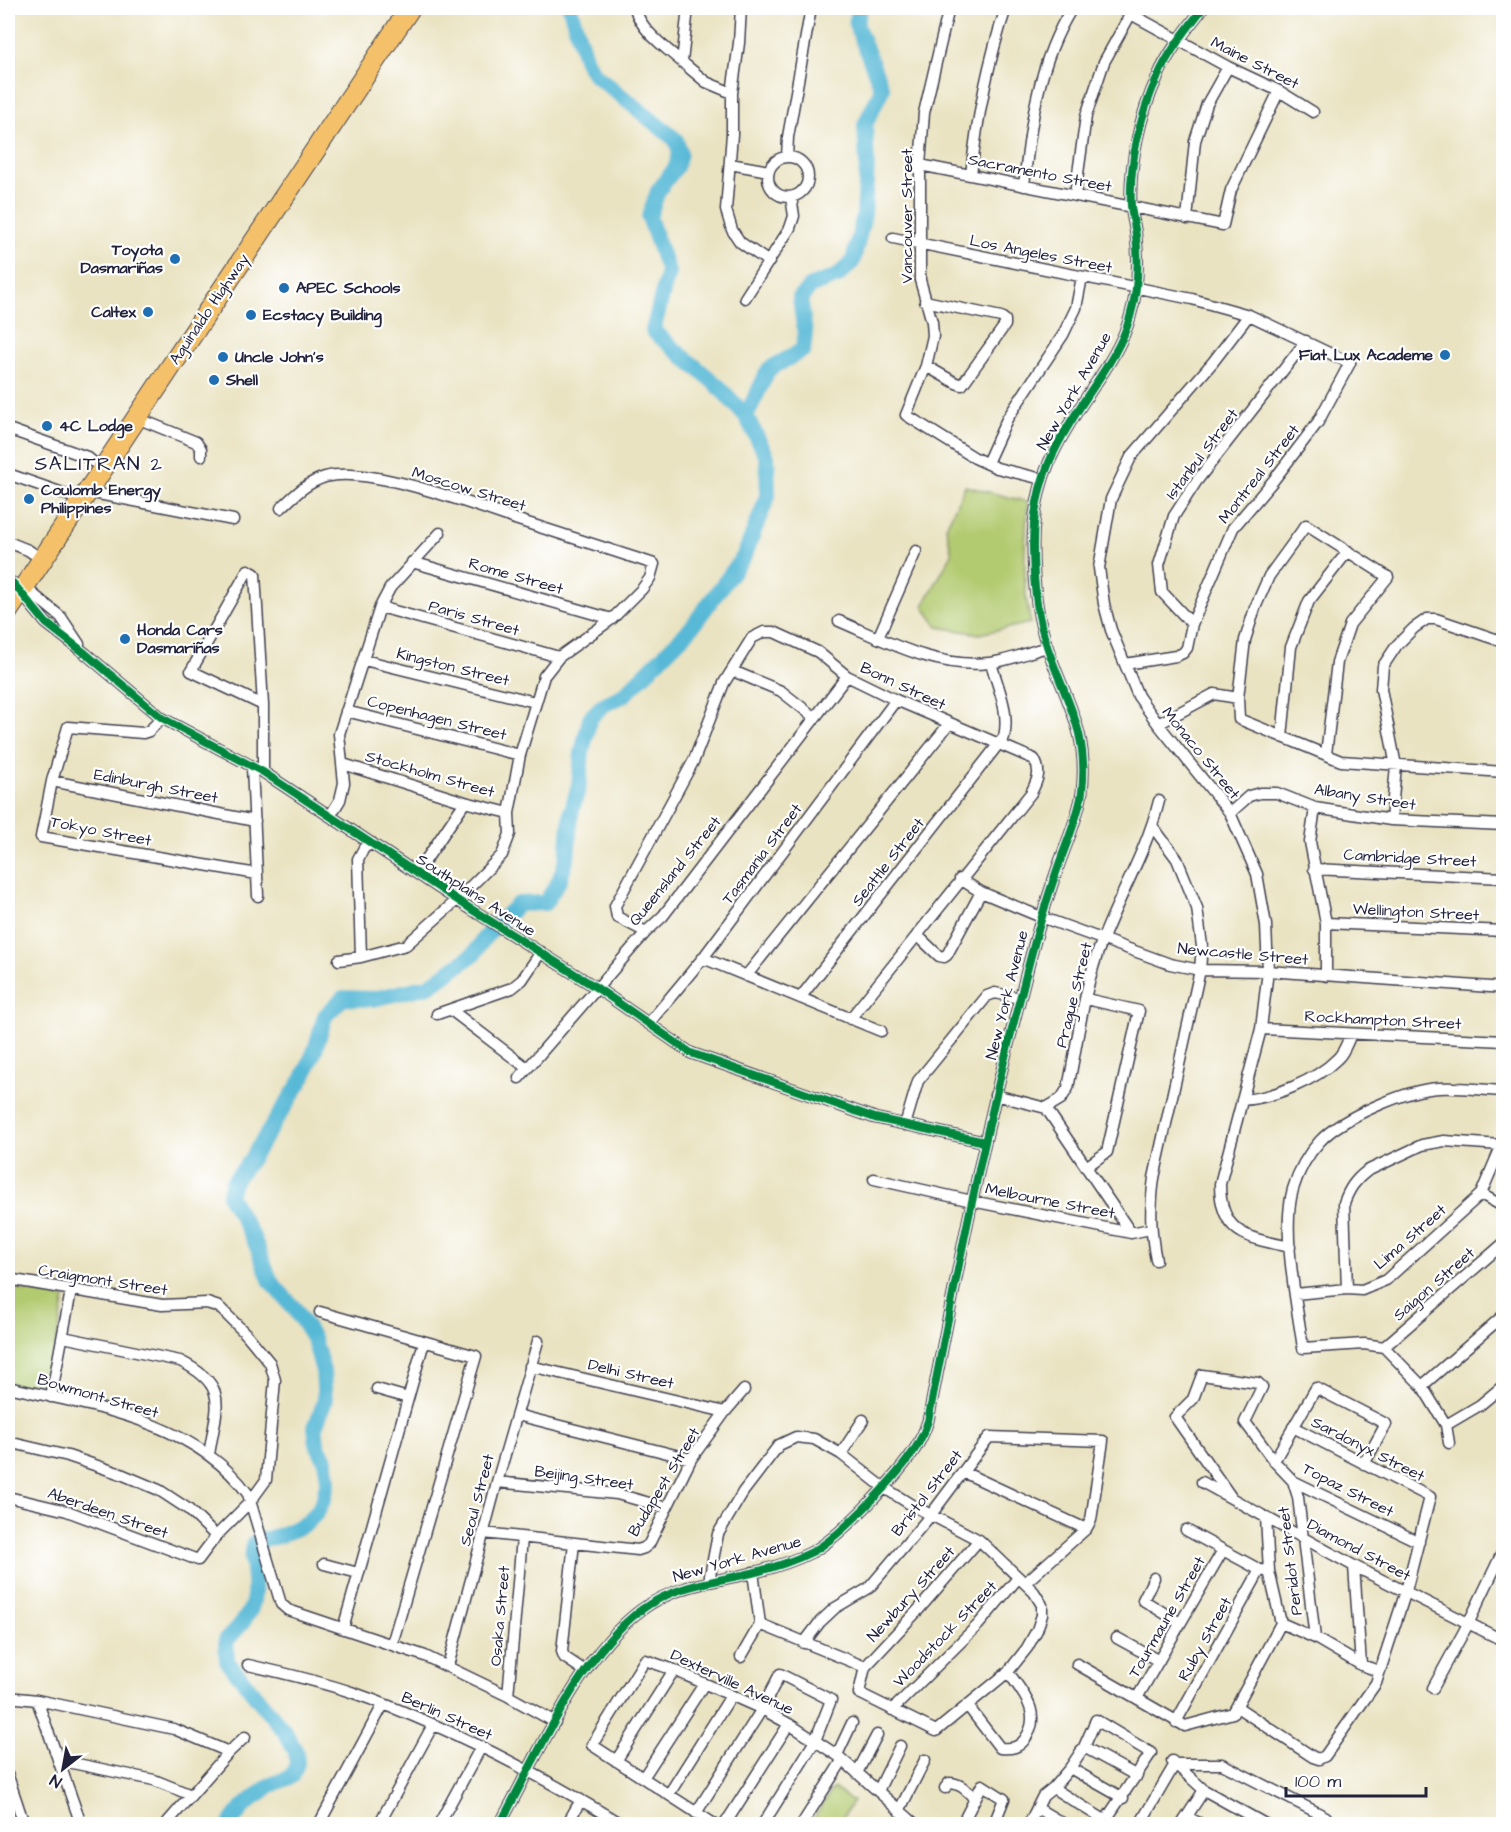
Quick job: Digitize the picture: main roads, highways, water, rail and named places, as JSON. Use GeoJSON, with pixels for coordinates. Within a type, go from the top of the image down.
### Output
{"type":"FeatureCollection","features":[{"type":"Feature","properties":{"kind":"highway","name":"Aguinaldo Highway"},"geometry":{"type":"LineString","coordinates":[[79,494],[93,462],[397,8]]}},
{"type":"Feature","properties":{"kind":"highway","name":"Aguinaldo Highway"},"geometry":{"type":"LineString","coordinates":[[8,611],[16,588],[79,494],[137,418],[410,8]]}},
{"type":"Feature","properties":{"kind":"waterway"},"geometry":{"type":"LineString","coordinates":[[230,1824],[242,1808],[269,1786],[292,1776],[297,1763],[296,1752],[285,1732],[227,1661],[226,1640],[246,1617],[253,1601],[252,1553],[254,1543],[281,1535],[307,1523],[318,1511],[324,1498],[328,1479],[325,1460],[317,1444],[315,1427],[325,1401],[323,1371],[314,1340],[295,1309],[271,1282],[253,1237],[229,1196],[233,1182],[249,1162],[303,1078],[315,1050],[325,1016],[343,998],[373,999],[429,986],[474,954],[484,938],[518,904],[545,903],[559,881],[567,858],[571,813],[579,785],[582,752],[590,718],[603,705],[624,695],[691,628],[744,556],[768,496],[767,457],[746,416],[717,385],[653,331],[668,272],[649,217],[658,191],[676,167],[680,153],[676,140],[594,74],[586,61],[570,8]]}},
{"type":"Feature","properties":{"kind":"waterway"},"geometry":{"type":"LineString","coordinates":[[746,416],[769,369],[803,350],[805,333],[800,298],[811,286],[838,276],[853,261],[864,215],[867,165],[865,125],[882,89],[856,24],[860,8]]}},
{"type":"Feature","properties":{"kind":"place","name":"Toyota Dasmariñas"},"geometry":{"type":"Point","coordinates":[175,259]}},
{"type":"Feature","properties":{"kind":"place","name":"APEC Schools"},"geometry":{"type":"Point","coordinates":[284,288]}},
{"type":"Feature","properties":{"kind":"place","name":"Caltex"},"geometry":{"type":"Point","coordinates":[148,312]}},
{"type":"Feature","properties":{"kind":"place","name":"Ecstacy Building"},"geometry":{"type":"Point","coordinates":[251,315]}},
{"type":"Feature","properties":{"kind":"place","name":"Fiat Lux Academe"},"geometry":{"type":"Point","coordinates":[1445,355]}},
{"type":"Feature","properties":{"kind":"place","name":"Uncle John's"},"geometry":{"type":"Point","coordinates":[223,357]}},
{"type":"Feature","properties":{"kind":"place","name":"Shell"},"geometry":{"type":"Point","coordinates":[214,380]}},
{"type":"Feature","properties":{"kind":"place","name":"4C Lodge"},"geometry":{"type":"Point","coordinates":[47,426]}},
{"type":"Feature","properties":{"kind":"place","name":"Coulomb Energy Philippines"},"geometry":{"type":"Point","coordinates":[29,499]}},
{"type":"Feature","properties":{"kind":"place","name":"Honda Cars Dasmariñas"},"geometry":{"type":"Point","coordinates":[125,639]}},
{"type":"Feature","properties":{"kind":"district","name":"SALITRAN 2"},"geometry":{"type":"Point","coordinates":[99,464]}}]}
